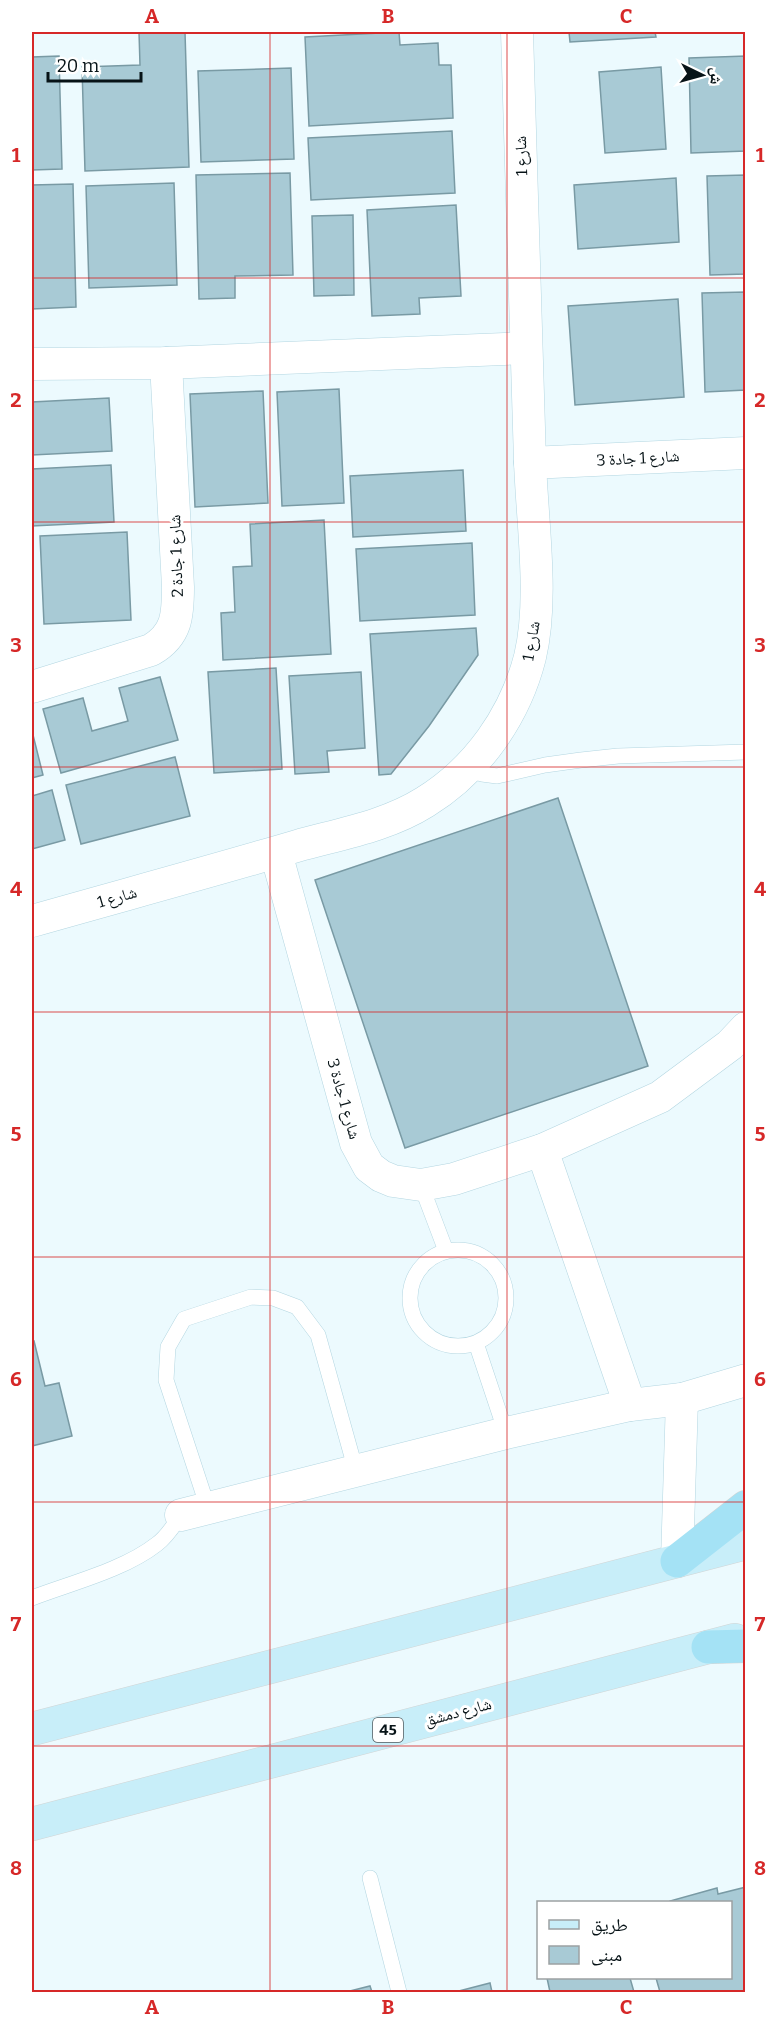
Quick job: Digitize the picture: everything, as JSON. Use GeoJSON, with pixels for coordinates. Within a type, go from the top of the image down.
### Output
{"type":"FeatureCollection","features":[{"type":"Feature","properties":{"kind":"highway"},"geometry":{"type":"LineString","coordinates":[[677,1561],[746,1507]]}},
{"type":"Feature","properties":{"kind":"highway"},"geometry":{"type":"LineString","coordinates":[[708,1647],[746,1646]]}},
{"type":"Feature","properties":{"kind":"main road"},"geometry":{"type":"LineString","coordinates":[[32,1729],[746,1543]]}},
{"type":"Feature","properties":{"kind":"main road","name":"شارع دمشق"},"geometry":{"type":"LineString","coordinates":[[32,1824],[746,1637]]}},
{"type":"Feature","properties":{"kind":"street","name":"شارع 1"},"geometry":{"type":"LineString","coordinates":[[32,921],[276,853],[404,814],[434,796],[466,770],[499,729],[522,682],[534,640],[537,596],[530,463],[517,32]]}},
{"type":"Feature","properties":{"kind":"street"},"geometry":{"type":"LineString","coordinates":[[32,364],[165,363],[526,348]]}},
{"type":"Feature","properties":{"kind":"street","name":"شارع 1 جادة 2"},"geometry":{"type":"LineString","coordinates":[[32,687],[151,650],[162,644],[172,631],[177,611],[178,587],[165,363]]}},
{"type":"Feature","properties":{"kind":"street","name":"شارع 1 جادة 3"},"geometry":{"type":"LineString","coordinates":[[530,463],[746,453]]}},
{"type":"Feature","properties":{"kind":"street","name":"شارع 1 جادة 3"},"geometry":{"type":"LineString","coordinates":[[276,853],[356,1143],[369,1167],[381,1176],[403,1184],[421,1185],[454,1179],[542,1150],[660,1097],[730,1045],[746,1028]]}},
{"type":"Feature","properties":{"kind":"street"},"geometry":{"type":"LineString","coordinates":[[542,1150],[630,1405]]}},
{"type":"Feature","properties":{"kind":"street"},"geometry":{"type":"LineString","coordinates":[[195,1512],[506,1433],[630,1405],[682,1399],[746,1380]]}},
{"type":"Feature","properties":{"kind":"street"},"geometry":{"type":"LineString","coordinates":[[677,1561],[682,1399]]}},
{"type":"Feature","properties":{"kind":"lane"},"geometry":{"type":"LineString","coordinates":[[466,770],[497,776],[581,759],[746,752]]}},
{"type":"Feature","properties":{"kind":"lane"},"geometry":{"type":"LineString","coordinates":[[421,1185],[446,1251]]}},
{"type":"Feature","properties":{"kind":"lane"},"geometry":{"type":"LineString","coordinates":[[460,1250],[475,1253],[492,1265],[504,1283],[506,1298],[498,1325],[489,1336],[476,1343],[455,1346],[435,1341],[423,1332],[413,1314],[410,1292],[414,1279],[422,1266],[433,1257],[446,1251],[460,1250]]}},
{"type":"Feature","properties":{"kind":"lane"},"geometry":{"type":"LineString","coordinates":[[32,1598],[138,1556],[158,1544],[195,1512],[166,1380],[168,1347],[184,1319],[251,1297],[273,1298],[297,1307],[318,1335],[356,1471]]}},
{"type":"Feature","properties":{"kind":"lane"},"geometry":{"type":"LineString","coordinates":[[476,1343],[506,1433]]}},
{"type":"Feature","properties":{"kind":"lane"},"geometry":{"type":"LineString","coordinates":[[370,1878],[399,1992]]}},
{"type":"Feature","properties":{"kind":"building"},"geometry":{"type":"Polygon","coordinates":[[[139,32],[185,32],[189,167],[85,171],[82,67],[140,65],[139,32]]]}},
{"type":"Feature","properties":{"kind":"building"},"geometry":{"type":"Polygon","coordinates":[[[399,32],[400,45],[438,43],[439,65],[451,65],[453,118],[309,126],[305,37],[399,32]]]}},
{"type":"Feature","properties":{"kind":"building"},"geometry":{"type":"Polygon","coordinates":[[[569,32],[655,32],[656,37],[570,42],[569,32]]]}},
{"type":"Feature","properties":{"kind":"building"},"geometry":{"type":"Polygon","coordinates":[[[59,56],[62,169],[32,170],[32,57],[59,56]]]}},
{"type":"Feature","properties":{"kind":"building"},"geometry":{"type":"Polygon","coordinates":[[[746,56],[746,151],[691,153],[689,58],[746,56]]]}},
{"type":"Feature","properties":{"kind":"building"},"geometry":{"type":"Polygon","coordinates":[[[661,67],[666,149],[605,153],[599,72],[661,67]]]}},
{"type":"Feature","properties":{"kind":"building"},"geometry":{"type":"Polygon","coordinates":[[[291,68],[294,159],[201,162],[198,71],[291,68]]]}},
{"type":"Feature","properties":{"kind":"building"},"geometry":{"type":"Polygon","coordinates":[[[452,131],[455,193],[311,200],[308,138],[452,131]]]}},
{"type":"Feature","properties":{"kind":"building"},"geometry":{"type":"Polygon","coordinates":[[[290,173],[293,275],[235,276],[235,298],[199,299],[196,175],[290,173]]]}},
{"type":"Feature","properties":{"kind":"building"},"geometry":{"type":"Polygon","coordinates":[[[746,175],[746,274],[710,275],[707,176],[746,175]]]}},
{"type":"Feature","properties":{"kind":"building"},"geometry":{"type":"Polygon","coordinates":[[[676,178],[679,242],[578,249],[574,185],[676,178]]]}},
{"type":"Feature","properties":{"kind":"building"},"geometry":{"type":"Polygon","coordinates":[[[174,183],[177,285],[89,288],[86,186],[174,183]]]}},
{"type":"Feature","properties":{"kind":"building"},"geometry":{"type":"Polygon","coordinates":[[[73,184],[76,307],[32,309],[32,185],[73,184]]]}},
{"type":"Feature","properties":{"kind":"building"},"geometry":{"type":"Polygon","coordinates":[[[456,205],[461,296],[419,298],[420,314],[372,316],[367,210],[456,205]]]}},
{"type":"Feature","properties":{"kind":"building"},"geometry":{"type":"Polygon","coordinates":[[[353,215],[354,295],[314,296],[312,216],[353,215]]]}},
{"type":"Feature","properties":{"kind":"building"},"geometry":{"type":"Polygon","coordinates":[[[746,292],[746,390],[705,392],[702,293],[746,292]]]}},
{"type":"Feature","properties":{"kind":"building"},"geometry":{"type":"Polygon","coordinates":[[[678,299],[684,397],[575,405],[568,306],[678,299]]]}},
{"type":"Feature","properties":{"kind":"building"},"geometry":{"type":"Polygon","coordinates":[[[339,389],[344,503],[282,506],[277,392],[339,389]]]}},
{"type":"Feature","properties":{"kind":"building"},"geometry":{"type":"Polygon","coordinates":[[[263,391],[268,503],[195,507],[190,394],[263,391]]]}},
{"type":"Feature","properties":{"kind":"building"},"geometry":{"type":"Polygon","coordinates":[[[109,398],[112,451],[32,455],[32,402],[109,398]]]}},
{"type":"Feature","properties":{"kind":"building"},"geometry":{"type":"Polygon","coordinates":[[[111,465],[114,522],[32,526],[32,469],[111,465]]]}},
{"type":"Feature","properties":{"kind":"building"},"geometry":{"type":"Polygon","coordinates":[[[463,470],[466,531],[353,537],[350,476],[463,470]]]}},
{"type":"Feature","properties":{"kind":"building"},"geometry":{"type":"Polygon","coordinates":[[[324,520],[331,654],[223,660],[221,613],[235,612],[233,567],[252,566],[250,524],[324,520]]]}},
{"type":"Feature","properties":{"kind":"building"},"geometry":{"type":"Polygon","coordinates":[[[127,532],[131,620],[44,624],[40,536],[127,532]]]}},
{"type":"Feature","properties":{"kind":"building"},"geometry":{"type":"Polygon","coordinates":[[[472,543],[475,615],[360,621],[356,549],[472,543]]]}},
{"type":"Feature","properties":{"kind":"building"},"geometry":{"type":"Polygon","coordinates":[[[476,628],[478,655],[429,726],[391,774],[379,775],[370,634],[476,628]]]}},
{"type":"Feature","properties":{"kind":"building"},"geometry":{"type":"Polygon","coordinates":[[[276,668],[282,769],[214,773],[208,672],[276,668]]]}},
{"type":"Feature","properties":{"kind":"building"},"geometry":{"type":"Polygon","coordinates":[[[361,672],[365,748],[327,751],[329,772],[295,774],[289,676],[361,672]]]}},
{"type":"Feature","properties":{"kind":"building"},"geometry":{"type":"Polygon","coordinates":[[[160,677],[178,740],[61,773],[43,709],[83,698],[92,731],[128,721],[119,688],[160,677]]]}},
{"type":"Feature","properties":{"kind":"building"},"geometry":{"type":"Polygon","coordinates":[[[32,731],[43,775],[32,778],[32,731]]]}},
{"type":"Feature","properties":{"kind":"building"},"geometry":{"type":"Polygon","coordinates":[[[175,757],[190,816],[81,844],[66,785],[175,757]]]}},
{"type":"Feature","properties":{"kind":"building"},"geometry":{"type":"Polygon","coordinates":[[[52,790],[65,840],[32,849],[32,796],[52,790]]]}},
{"type":"Feature","properties":{"kind":"building"},"geometry":{"type":"Polygon","coordinates":[[[558,798],[648,1066],[405,1148],[315,880],[558,798]]]}},
{"type":"Feature","properties":{"kind":"building"},"geometry":{"type":"Polygon","coordinates":[[[34,1341],[45,1386],[59,1383],[72,1436],[32,1446],[32,1342],[34,1341]]]}},
{"type":"Feature","properties":{"kind":"building"},"geometry":{"type":"Polygon","coordinates":[[[746,1887],[746,1992],[660,1992],[656,1979],[732,1979],[732,1901],[670,1901],[717,1888],[718,1894],[746,1887]]]}},
{"type":"Feature","properties":{"kind":"building"},"geometry":{"type":"Polygon","coordinates":[[[547,1979],[630,1979],[634,1992],[550,1992],[547,1979]]]}},
{"type":"Feature","properties":{"kind":"building"},"geometry":{"type":"Polygon","coordinates":[[[490,1983],[492,1992],[455,1992],[490,1983]]]}},
{"type":"Feature","properties":{"kind":"building"},"geometry":{"type":"Polygon","coordinates":[[[370,1986],[372,1992],[346,1992],[370,1986]]]}}]}
